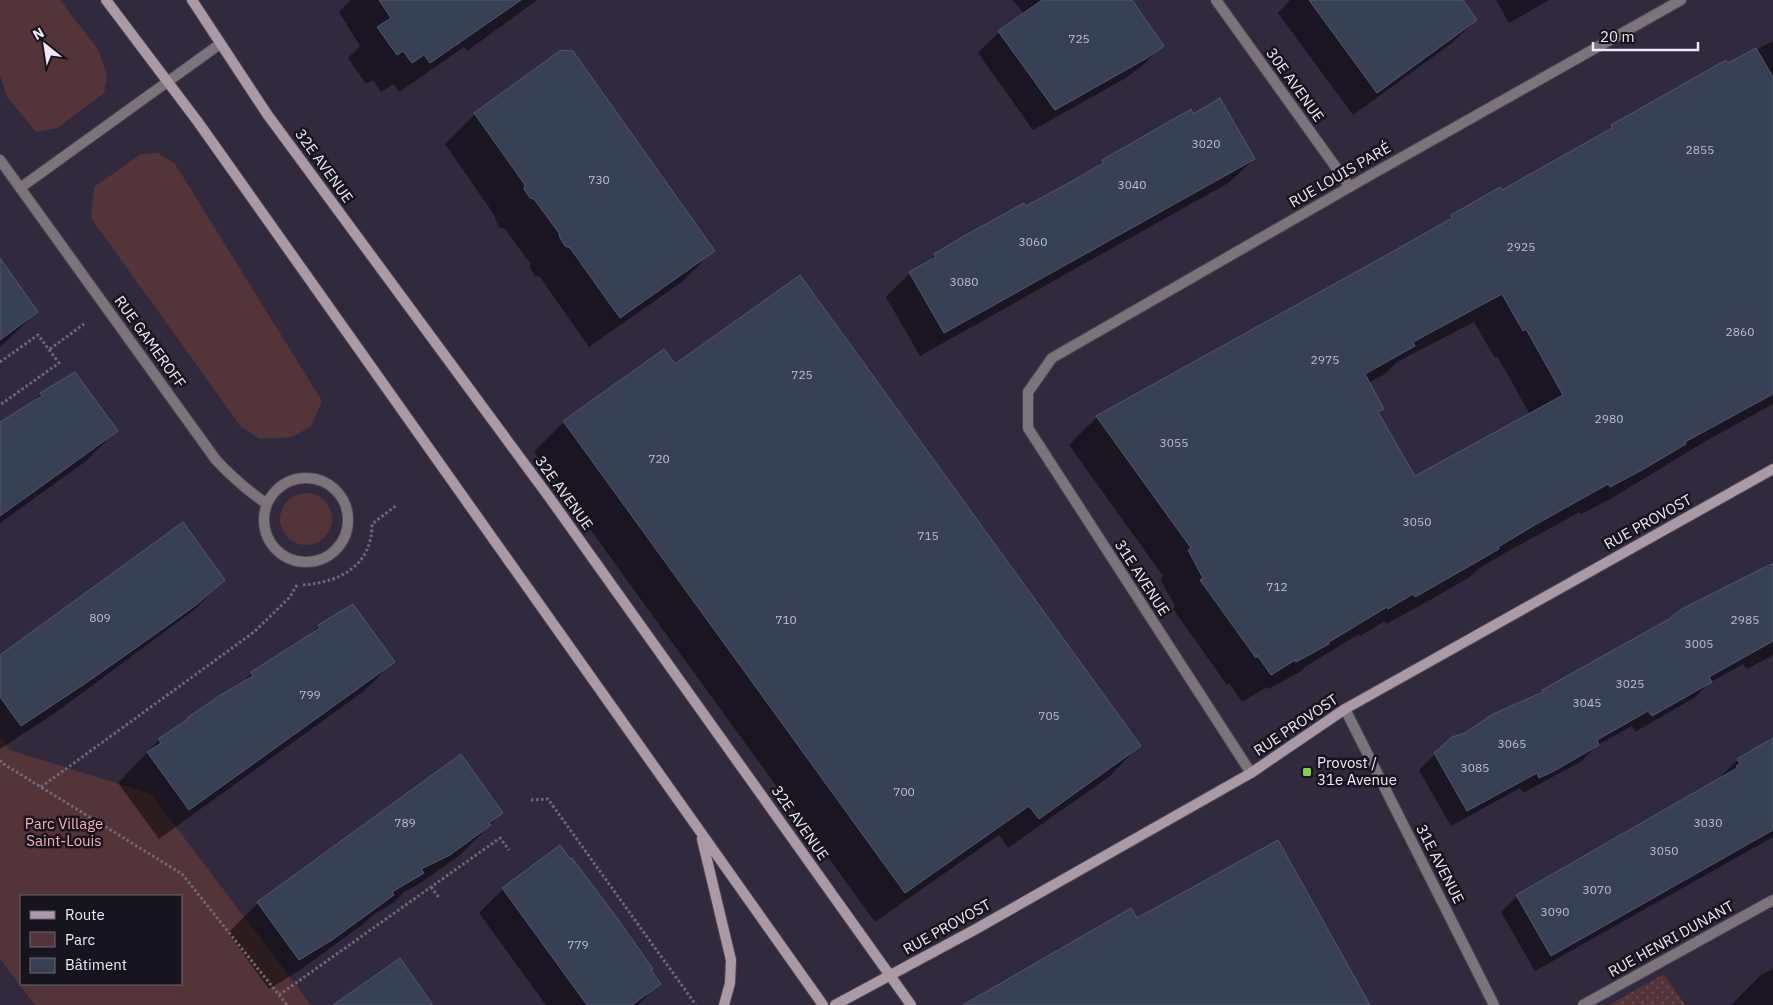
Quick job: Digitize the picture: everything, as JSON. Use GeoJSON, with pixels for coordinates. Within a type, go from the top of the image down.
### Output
{"type":"FeatureCollection","features":[{"type":"Feature","properties":{"kind":"main road"},"geometry":{"type":"LineString","coordinates":[[106,0],[198,122],[700,833],[824,1005]]}},
{"type":"Feature","properties":{"kind":"main road","name":"32E AVENUE"},"geometry":{"type":"LineString","coordinates":[[192,0],[267,114],[549,497],[911,1005]]}},
{"type":"Feature","properties":{"kind":"main road","name":"RUE PROVOST"},"geometry":{"type":"LineString","coordinates":[[835,1005],[976,929],[1251,773],[1345,709],[1773,468]]}},
{"type":"Feature","properties":{"kind":"main road"},"geometry":{"type":"LineString","coordinates":[[700,833],[731,960],[730,983],[724,1005]]}},
{"type":"Feature","properties":{"kind":"street","name":"30E AVENUE"},"geometry":{"type":"LineString","coordinates":[[1216,0],[1350,187]]}},
{"type":"Feature","properties":{"kind":"street","name":"RUE LOUIS PARÉ"},"geometry":{"type":"LineString","coordinates":[[1028,392],[1052,358],[1681,0]]}},
{"type":"Feature","properties":{"kind":"street"},"geometry":{"type":"LineString","coordinates":[[20,188],[220,44]]}},
{"type":"Feature","properties":{"kind":"street","name":"RUE GAMEROFF"},"geometry":{"type":"LineString","coordinates":[[0,160],[216,460],[231,476],[267,504]]}},
{"type":"Feature","properties":{"kind":"street","name":"31E AVENUE"},"geometry":{"type":"LineString","coordinates":[[1028,392],[1028,428],[1251,773]]}},
{"type":"Feature","properties":{"kind":"street"},"geometry":{"type":"LineString","coordinates":[[311,477],[324,481],[344,499],[348,513],[348,526],[341,545],[324,558],[310,562],[295,561],[282,555],[272,545],[265,532],[264,518],[267,504],[274,492],[284,483],[297,478],[311,477]]}},
{"type":"Feature","properties":{"kind":"street","name":"31E AVENUE"},"geometry":{"type":"LineString","coordinates":[[1345,709],[1494,1005]]}},
{"type":"Feature","properties":{"kind":"street","name":"RUE HENRI DUNANT"},"geometry":{"type":"LineString","coordinates":[[1583,1005],[1773,900]]}},
{"type":"Feature","properties":{"kind":"path"},"geometry":{"type":"LineString","coordinates":[[50,350],[84,324]]}},
{"type":"Feature","properties":{"kind":"path"},"geometry":{"type":"LineString","coordinates":[[0,362],[38,335],[60,363],[0,405]]}},
{"type":"Feature","properties":{"kind":"path"},"geometry":{"type":"LineString","coordinates":[[303,585],[321,584],[348,572],[362,559],[372,538],[372,524],[397,505]]}},
{"type":"Feature","properties":{"kind":"path"},"geometry":{"type":"LineString","coordinates":[[41,787],[254,632],[289,598],[297,584]]}},
{"type":"Feature","properties":{"kind":"path"},"geometry":{"type":"LineString","coordinates":[[0,760],[182,874],[287,1005]]}},
{"type":"Feature","properties":{"kind":"path"},"geometry":{"type":"LineString","coordinates":[[531,800],[548,799],[696,1005]]}},
{"type":"Feature","properties":{"kind":"path"},"geometry":{"type":"LineString","coordinates":[[279,995],[500,838],[509,850]]}},
{"type":"Feature","properties":{"kind":"path"},"geometry":{"type":"LineString","coordinates":[[431,887],[440,899]]}},
{"type":"Feature","properties":{"kind":"green space"},"geometry":{"type":"Polygon","coordinates":[[[0,0],[60,0],[99,51],[107,76],[104,93],[57,128],[36,132],[7,97],[0,75],[0,0]]]}},
{"type":"Feature","properties":{"kind":"green space"},"geometry":{"type":"Polygon","coordinates":[[[158,153],[175,164],[322,401],[311,426],[293,437],[260,439],[241,427],[91,218],[94,187],[141,154],[158,153]]]}},
{"type":"Feature","properties":{"kind":"green space"},"geometry":{"type":"Polygon","coordinates":[[[306,493],[316,495],[324,501],[330,509],[332,519],[330,529],[324,537],[316,543],[306,545],[296,543],[288,537],[282,529],[280,519],[282,509],[288,501],[296,495],[306,493]]]}},
{"type":"Feature","properties":{"kind":"green space","name":"Parc Village Saint-Louis"},"geometry":{"type":"Polygon","coordinates":[[[0,736],[10,750],[151,794],[311,1005],[35,1005],[0,959],[0,736]]]}},
{"type":"Feature","properties":{"kind":"green space"},"geometry":{"type":"Polygon","coordinates":[[[1664,974],[1685,1005],[1609,1005],[1664,974]]]}},
{"type":"Feature","properties":{"kind":"building"},"geometry":{"type":"Polygon","coordinates":[[[379,0],[521,0],[430,63],[424,55],[412,63],[403,51],[397,55],[377,27],[391,18],[379,0]]]}},
{"type":"Feature","properties":{"kind":"building"},"geometry":{"type":"Polygon","coordinates":[[[1042,0],[1132,0],[1164,46],[1147,58],[1055,110],[998,31],[1042,0]]]}},
{"type":"Feature","properties":{"kind":"building"},"geometry":{"type":"Polygon","coordinates":[[[1309,0],[1463,0],[1477,20],[1377,93],[1309,0]]]}},
{"type":"Feature","properties":{"kind":"building"},"geometry":{"type":"Polygon","coordinates":[[[1756,48],[1773,77],[1773,394],[1685,442],[1686,444],[1642,470],[1610,487],[1608,484],[1533,526],[1498,547],[1499,549],[1415,597],[1413,594],[1388,609],[1387,607],[1329,642],[1329,644],[1296,662],[1295,660],[1271,675],[1257,655],[1256,658],[1200,580],[1203,578],[1188,550],[1191,548],[1096,416],[1452,218],[1451,215],[1500,187],[1502,190],[1612,128],[1611,125],[1726,60],[1728,63],[1756,48]],[[1502,294],[1413,342],[1415,346],[1365,374],[1384,409],[1378,412],[1415,476],[1563,395],[1526,329],[1523,331],[1502,294]]]}},
{"type":"Feature","properties":{"kind":"building"},"geometry":{"type":"Polygon","coordinates":[[[561,50],[573,51],[715,251],[620,318],[570,248],[565,246],[559,233],[534,199],[530,198],[524,189],[525,185],[474,113],[561,50]]]}},
{"type":"Feature","properties":{"kind":"building"},"geometry":{"type":"Polygon","coordinates":[[[1220,98],[1255,159],[944,333],[909,272],[936,257],[934,254],[964,236],[1024,203],[1026,206],[1076,179],[1103,163],[1102,160],[1191,109],[1193,114],[1220,98]]]}},
{"type":"Feature","properties":{"kind":"building"},"geometry":{"type":"Polygon","coordinates":[[[0,258],[38,312],[0,340],[0,258]]]}},
{"type":"Feature","properties":{"kind":"building"},"geometry":{"type":"Polygon","coordinates":[[[800,275],[1141,746],[1039,819],[1029,806],[905,893],[563,421],[664,349],[675,364],[800,275]]]}},
{"type":"Feature","properties":{"kind":"building"},"geometry":{"type":"Polygon","coordinates":[[[75,372],[118,431],[0,516],[0,422],[42,396],[40,393],[75,372]]]}},
{"type":"Feature","properties":{"kind":"building"},"geometry":{"type":"Polygon","coordinates":[[[183,522],[225,580],[196,605],[164,628],[21,726],[0,697],[0,655],[183,522]]]}},
{"type":"Feature","properties":{"kind":"building"},"geometry":{"type":"Polygon","coordinates":[[[1773,563],[1773,641],[1709,677],[1712,682],[1652,716],[1648,711],[1597,740],[1599,745],[1554,771],[1539,778],[1537,773],[1467,811],[1434,753],[1452,737],[1465,733],[1493,714],[1543,692],[1542,690],[1669,619],[1680,610],[1773,563]]]}},
{"type":"Feature","properties":{"kind":"building"},"geometry":{"type":"Polygon","coordinates":[[[353,604],[395,662],[189,810],[147,752],[161,743],[158,739],[187,718],[253,676],[251,672],[320,628],[318,625],[353,604]]]}},
{"type":"Feature","properties":{"kind":"building"},"geometry":{"type":"Polygon","coordinates":[[[1773,738],[1773,830],[1551,956],[1516,895],[1737,768],[1736,766],[1740,764],[1737,759],[1773,738]]]}},
{"type":"Feature","properties":{"kind":"building"},"geometry":{"type":"Polygon","coordinates":[[[461,754],[503,813],[489,823],[491,825],[450,855],[421,869],[424,873],[392,892],[394,895],[332,940],[299,960],[257,902],[461,754]]]}},
{"type":"Feature","properties":{"kind":"building"},"geometry":{"type":"Polygon","coordinates":[[[1278,840],[1370,1005],[963,1005],[1131,908],[1137,918],[1278,840]]]}},
{"type":"Feature","properties":{"kind":"building"},"geometry":{"type":"Polygon","coordinates":[[[560,845],[617,918],[653,969],[651,970],[661,984],[632,1005],[587,1005],[502,888],[560,845]]]}},
{"type":"Feature","properties":{"kind":"building"},"geometry":{"type":"Polygon","coordinates":[[[400,958],[433,1005],[333,1005],[400,958]]]}},
{"type":"Feature","properties":{"kind":"place","name":"Provost / 31e Avenue"},"geometry":{"type":"Point","coordinates":[1307,772]}}]}
